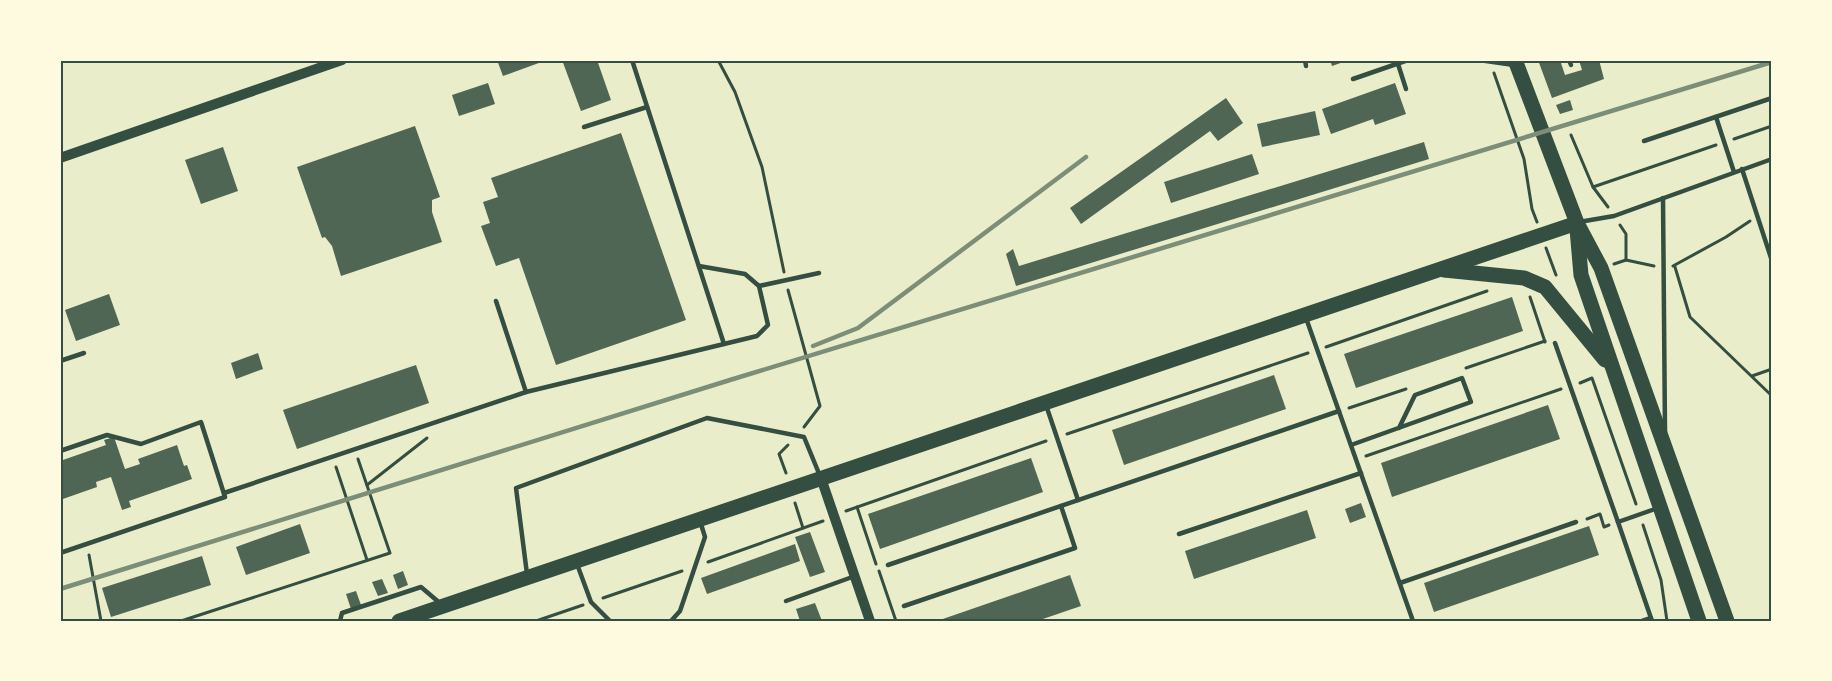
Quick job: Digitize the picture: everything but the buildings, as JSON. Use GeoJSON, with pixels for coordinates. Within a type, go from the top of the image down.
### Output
{"type":"FeatureCollection","features":[{"type":"Feature","properties":{"kind":"main road"},"geometry":{"type":"LineString","coordinates":[[1516,63],[1576,223],[1600,268],[1727,621]]}},
{"type":"Feature","properties":{"kind":"main road"},"geometry":{"type":"LineString","coordinates":[[409,619],[1576,223]]}},
{"type":"Feature","properties":{"kind":"main road"},"geometry":{"type":"LineString","coordinates":[[1576,223],[1581,275],[1700,621]]}},
{"type":"Feature","properties":{"kind":"main road"},"geometry":{"type":"LineString","coordinates":[[1438,269],[1524,278],[1545,287],[1614,372]]}},
{"type":"Feature","properties":{"kind":"street"},"geometry":{"type":"LineString","coordinates":[[60,158],[342,60]]}},
{"type":"Feature","properties":{"kind":"street"},"geometry":{"type":"LineString","coordinates":[[821,478],[870,621]]}},
{"type":"Feature","properties":{"kind":"lane"},"geometry":{"type":"LineString","coordinates":[[632,60],[724,344]]}},
{"type":"Feature","properties":{"kind":"lane"},"geometry":{"type":"LineString","coordinates":[[1353,79],[1408,60]]}},
{"type":"Feature","properties":{"kind":"lane"},"geometry":{"type":"LineString","coordinates":[[1479,60],[1516,63]]}},
{"type":"Feature","properties":{"kind":"lane"},"geometry":{"type":"LineString","coordinates":[[1398,64],[1406,89]]}},
{"type":"Feature","properties":{"kind":"lane"},"geometry":{"type":"LineString","coordinates":[[1644,141],[1772,98]]}},
{"type":"Feature","properties":{"kind":"lane"},"geometry":{"type":"LineString","coordinates":[[585,127],[647,107]]}},
{"type":"Feature","properties":{"kind":"lane"},"geometry":{"type":"LineString","coordinates":[[1716,117],[1734,171]]}},
{"type":"Feature","properties":{"kind":"lane"},"geometry":{"type":"LineString","coordinates":[[1576,223],[1614,216],[1772,159]]}},
{"type":"Feature","properties":{"kind":"lane"},"geometry":{"type":"LineString","coordinates":[[1742,169],[1772,261]]}},
{"type":"Feature","properties":{"kind":"lane"},"geometry":{"type":"LineString","coordinates":[[1663,198],[1666,447]]}},
{"type":"Feature","properties":{"kind":"lane"},"geometry":{"type":"LineString","coordinates":[[224,493],[526,392],[757,336],[768,325],[759,286],[745,274],[699,266]]}},
{"type":"Feature","properties":{"kind":"lane"},"geometry":{"type":"LineString","coordinates":[[759,286],[819,273]]}},
{"type":"Feature","properties":{"kind":"lane"},"geometry":{"type":"LineString","coordinates":[[496,302],[526,392]]}},
{"type":"Feature","properties":{"kind":"lane"},"geometry":{"type":"LineString","coordinates":[[1305,314],[1413,621]]}},
{"type":"Feature","properties":{"kind":"lane"},"geometry":{"type":"LineString","coordinates":[[1555,343],[1651,619],[1642,621]]}},
{"type":"Feature","properties":{"kind":"lane"},"geometry":{"type":"LineString","coordinates":[[60,361],[84,353]]}},
{"type":"Feature","properties":{"kind":"lane"},"geometry":{"type":"LineString","coordinates":[[1351,445],[1399,428],[1471,402],[1462,378],[1415,395],[1399,428]]}},
{"type":"Feature","properties":{"kind":"lane"},"geometry":{"type":"LineString","coordinates":[[1045,402],[1078,500]]}},
{"type":"Feature","properties":{"kind":"lane"},"geometry":{"type":"LineString","coordinates":[[888,565],[1339,411]]}},
{"type":"Feature","properties":{"kind":"lane"},"geometry":{"type":"LineString","coordinates":[[527,578],[516,488],[707,418],[804,437],[821,478]]}},
{"type":"Feature","properties":{"kind":"lane"},"geometry":{"type":"LineString","coordinates":[[60,451],[107,435],[141,444],[201,422],[225,497],[60,553]]}},
{"type":"Feature","properties":{"kind":"lane"},"geometry":{"type":"LineString","coordinates":[[1179,534],[1361,473]]}},
{"type":"Feature","properties":{"kind":"lane"},"geometry":{"type":"LineString","coordinates":[[904,606],[1075,548],[1061,506]]}},
{"type":"Feature","properties":{"kind":"lane"},"geometry":{"type":"LineString","coordinates":[[1618,522],[1661,507]]}},
{"type":"Feature","properties":{"kind":"lane"},"geometry":{"type":"LineString","coordinates":[[671,621],[680,611],[705,537],[699,519]]}},
{"type":"Feature","properties":{"kind":"lane"},"geometry":{"type":"LineString","coordinates":[[1400,583],[1576,522]]}},
{"type":"Feature","properties":{"kind":"lane"},"geometry":{"type":"LineString","coordinates":[[576,561],[591,602],[610,621]]}},
{"type":"Feature","properties":{"kind":"lane"},"geometry":{"type":"LineString","coordinates":[[786,601],[855,576]]}},
{"type":"Feature","properties":{"kind":"lane"},"geometry":{"type":"LineString","coordinates":[[340,621],[342,613],[421,587],[443,606]]}},
{"type":"Feature","properties":{"kind":"path"},"geometry":{"type":"LineString","coordinates":[[718,60],[735,92],[762,167],[786,279],[820,406],[796,436]]}},
{"type":"Feature","properties":{"kind":"path"},"geometry":{"type":"LineString","coordinates":[[1490,62],[1524,159],[1532,209],[1559,282]]}},
{"type":"Feature","properties":{"kind":"path"},"geometry":{"type":"LineString","coordinates":[[1593,187],[1772,126]]}},
{"type":"Feature","properties":{"kind":"path"},"geometry":{"type":"LineString","coordinates":[[1570,135],[1593,187],[1626,234],[1626,260]]}},
{"type":"Feature","properties":{"kind":"path"},"geometry":{"type":"LineString","coordinates":[[1663,267],[1675,265],[1726,237],[1757,216]]}},
{"type":"Feature","properties":{"kind":"path"},"geometry":{"type":"LineString","coordinates":[[1675,265],[1690,316],[1772,396]]}},
{"type":"Feature","properties":{"kind":"path"},"geometry":{"type":"LineString","coordinates":[[834,517],[856,507],[1493,289]]}},
{"type":"Feature","properties":{"kind":"path"},"geometry":{"type":"LineString","coordinates":[[1529,293],[1548,351]]}},
{"type":"Feature","properties":{"kind":"path"},"geometry":{"type":"LineString","coordinates":[[1752,376],[1772,369]]}},
{"type":"Feature","properties":{"kind":"path"},"geometry":{"type":"LineString","coordinates":[[1356,459],[1592,378],[1661,580],[1667,621]]}},
{"type":"Feature","properties":{"kind":"path"},"geometry":{"type":"LineString","coordinates":[[1558,379],[1561,389]]}},
{"type":"Feature","properties":{"kind":"path"},"geometry":{"type":"LineString","coordinates":[[367,485],[436,430],[434,423]]}},
{"type":"Feature","properties":{"kind":"path"},"geometry":{"type":"LineString","coordinates":[[181,621],[390,553],[355,449]]}},
{"type":"Feature","properties":{"kind":"path"},"geometry":{"type":"LineString","coordinates":[[332,457],[367,560]]}},
{"type":"Feature","properties":{"kind":"path"},"geometry":{"type":"LineString","coordinates":[[1576,522],[1600,514],[1604,527],[1618,522]]}},
{"type":"Feature","properties":{"kind":"path"},"geometry":{"type":"LineString","coordinates":[[87,544],[101,621]]}},
{"type":"Feature","properties":{"kind":"railway"},"geometry":{"type":"LineString","coordinates":[[60,589],[730,380],[1772,62]]}},
{"type":"Feature","properties":{"kind":"railway"},"geometry":{"type":"LineString","coordinates":[[813,346],[858,328],[1086,157]]}}]}
